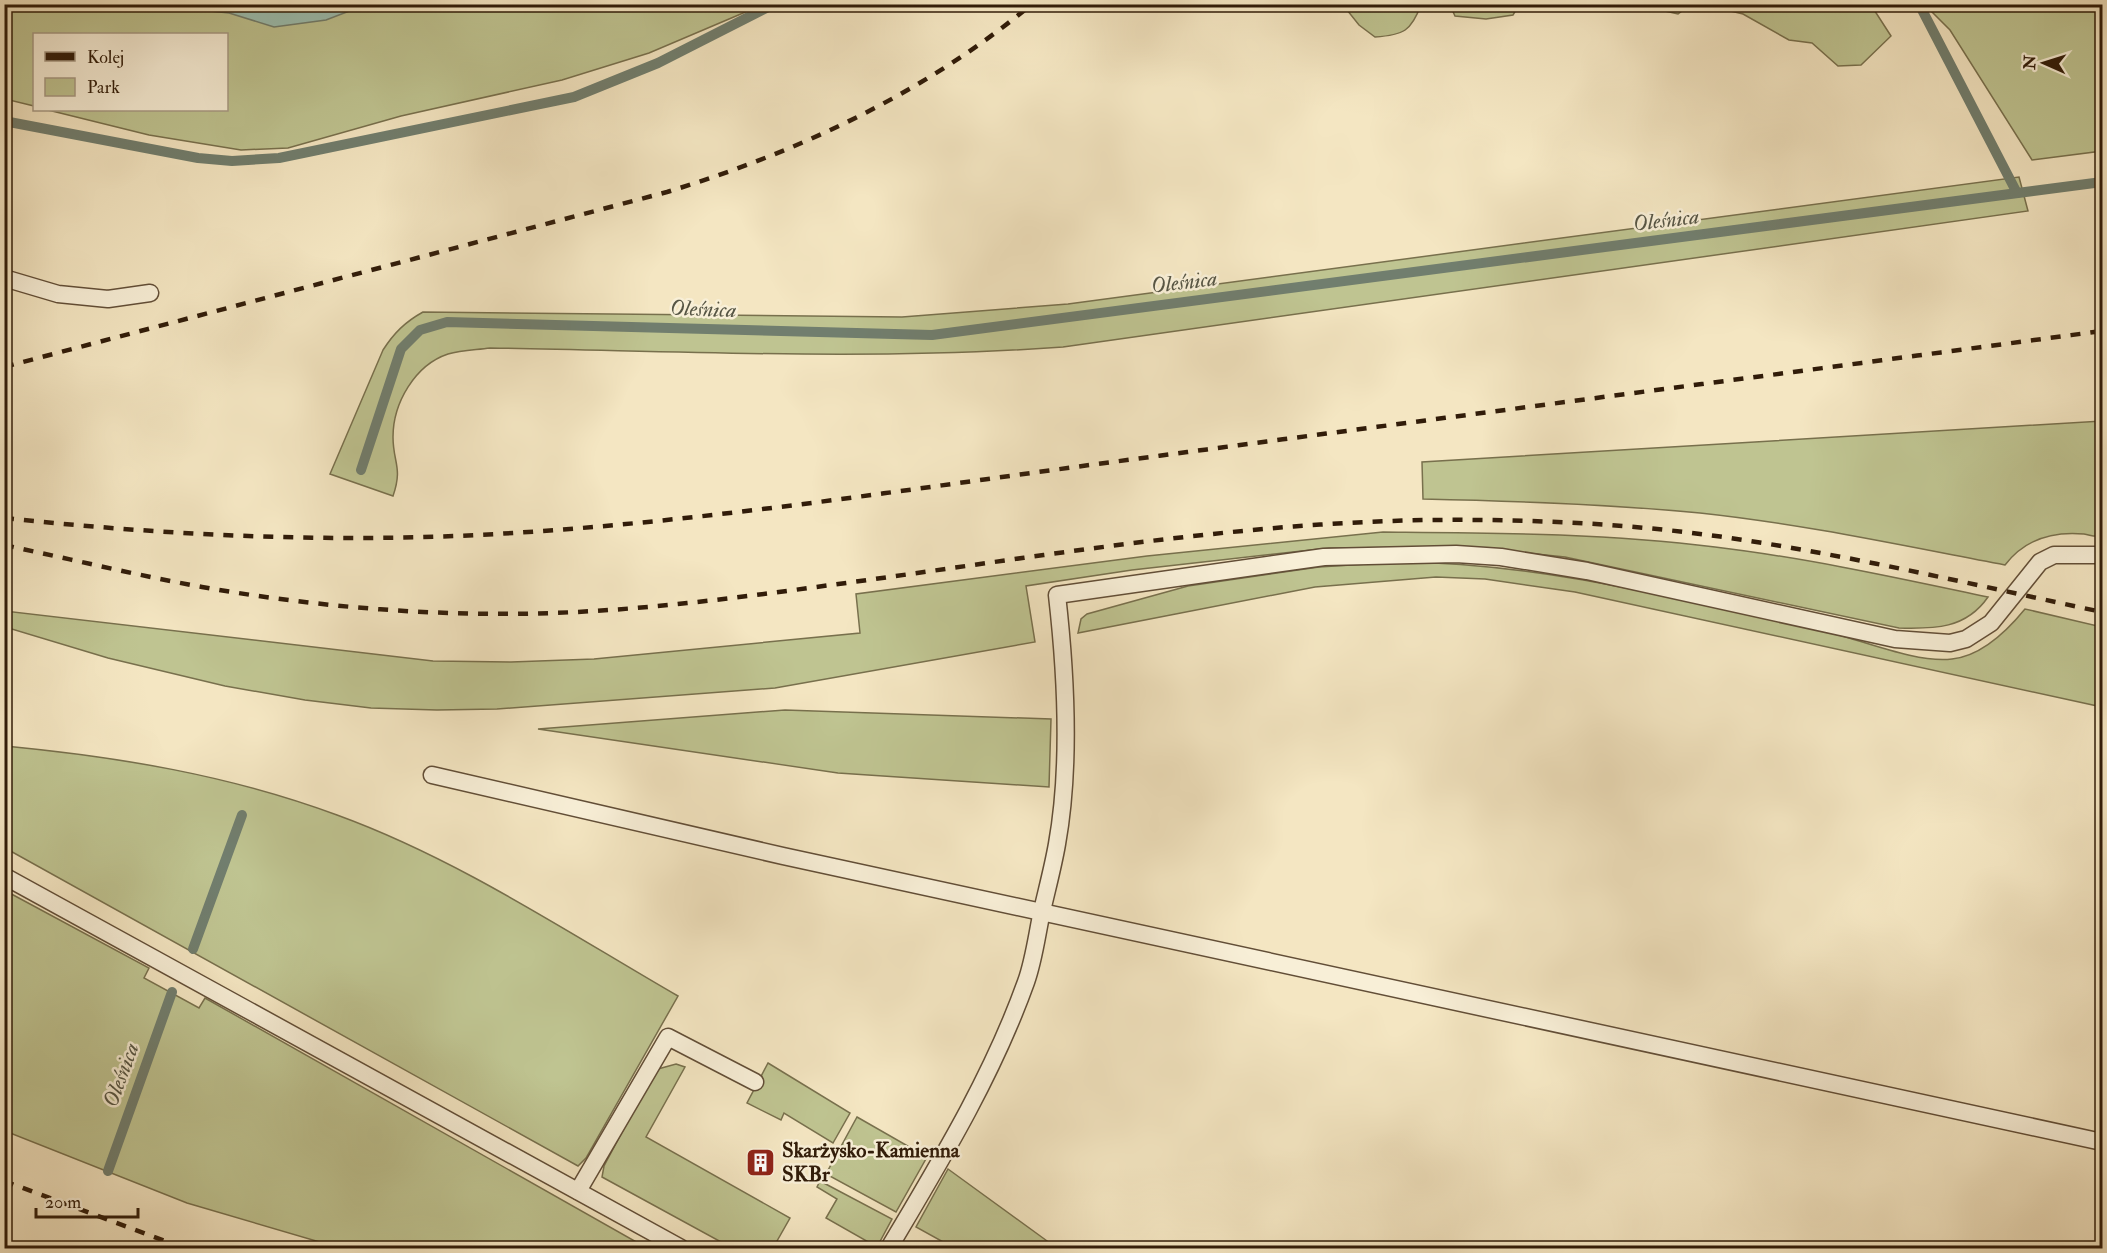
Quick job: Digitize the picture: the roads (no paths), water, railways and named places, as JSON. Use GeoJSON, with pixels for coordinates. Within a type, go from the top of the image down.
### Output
{"type":"FeatureCollection","features":[{"type":"Feature","properties":{"kind":"lane"},"geometry":{"type":"LineString","coordinates":[[4,278],[58,294],[108,299],[150,293]]}},
{"type":"Feature","properties":{"kind":"lane"},"geometry":{"type":"LineString","coordinates":[[889,1248],[975,1099],[1009,1027],[1027,979],[1057,845],[1062,794],[1066,702],[1064,651],[1057,595],[1324,557],[1456,554],[1501,557],[1587,570],[1895,639],[1950,643],[1966,639],[1991,623],[2040,562],[2054,555],[2103,555]]}},
{"type":"Feature","properties":{"kind":"lane"},"geometry":{"type":"LineString","coordinates":[[432,775],[783,856],[2103,1142]]}},
{"type":"Feature","properties":{"kind":"lane"},"geometry":{"type":"LineString","coordinates":[[4,876],[681,1248]]}},
{"type":"Feature","properties":{"kind":"lane"},"geometry":{"type":"LineString","coordinates":[[578,1191],[668,1037],[755,1082]]}},
{"type":"Feature","properties":{"kind":"waterway"},"geometry":{"type":"LineString","coordinates":[[4,121],[198,158],[232,161],[279,158],[574,97],[658,63],[774,4]]}},
{"type":"Feature","properties":{"kind":"waterway"},"geometry":{"type":"LineString","coordinates":[[1919,4],[2017,193]]}},
{"type":"Feature","properties":{"kind":"waterway","name":"Oleśnica"},"geometry":{"type":"LineString","coordinates":[[361,470],[401,349],[420,330],[447,322],[932,335],[2102,182]]}},
{"type":"Feature","properties":{"kind":"waterway","name":"Oleśnica"},"geometry":{"type":"LineString","coordinates":[[193,949],[242,815]]}},
{"type":"Feature","properties":{"kind":"waterway","name":"Oleśnica"},"geometry":{"type":"LineString","coordinates":[[108,1171],[172,992]]}},
{"type":"Feature","properties":{"kind":"railway"},"geometry":{"type":"LineString","coordinates":[[4,367],[667,192],[716,176],[812,138],[904,92],[991,36],[1032,4]]}},
{"type":"Feature","properties":{"kind":"railway"},"geometry":{"type":"LineString","coordinates":[[4,518],[195,534],[322,538],[449,536],[591,527],[747,511],[2102,331]]}},
{"type":"Feature","properties":{"kind":"railway"},"geometry":{"type":"LineString","coordinates":[[4,545],[177,582],[288,600],[420,612],[508,614],[651,607],[717,600],[1122,544],[1276,528],[1430,520],[1537,521],[1645,528],[1765,543],[2102,612]]}},
{"type":"Feature","properties":{"kind":"railway"},"geometry":{"type":"LineString","coordinates":[[4,1181],[184,1248]]}},
{"type":"Feature","properties":{"kind":"railway"},"geometry":{"type":"LineString","coordinates":[[4,1244],[21,1248]]}},
{"type":"Feature","properties":{"kind":"place","name":"Skarżysko-Kamienna SKBr"},"geometry":{"type":"Point","coordinates":[761,1162]}}]}
